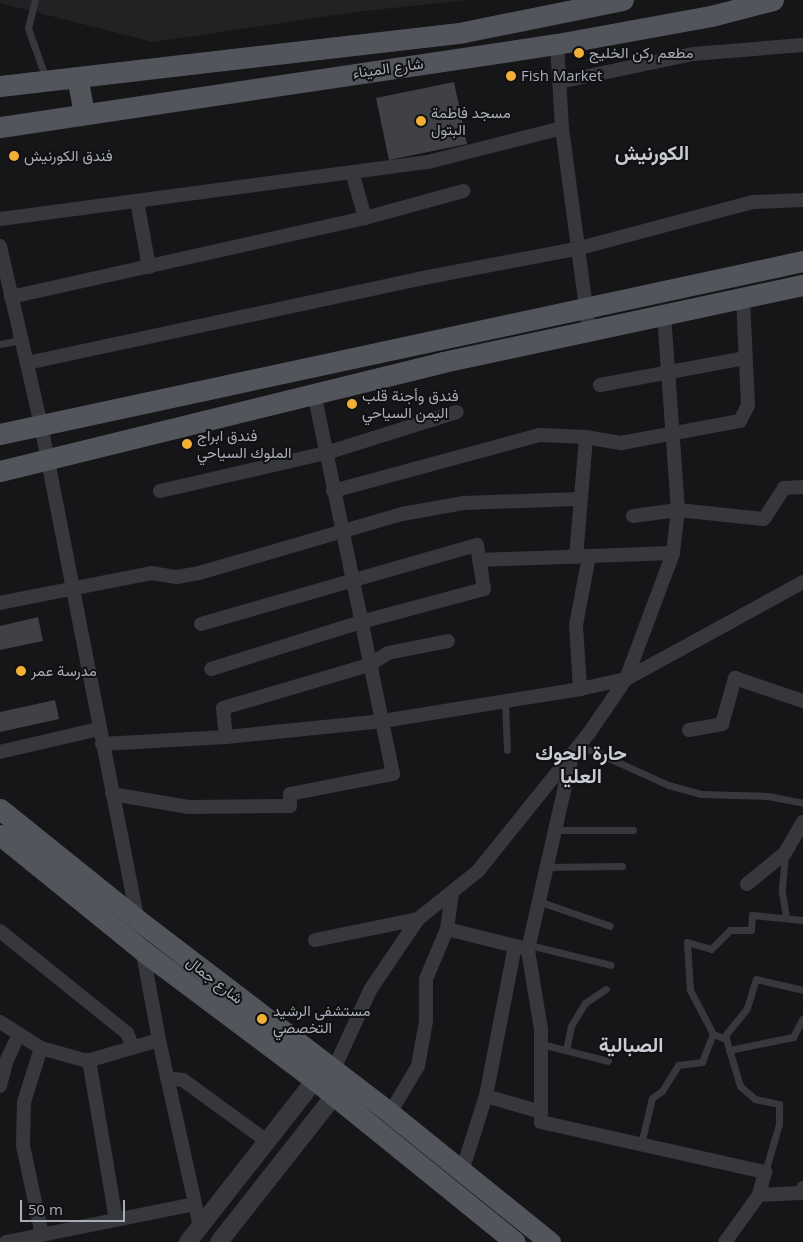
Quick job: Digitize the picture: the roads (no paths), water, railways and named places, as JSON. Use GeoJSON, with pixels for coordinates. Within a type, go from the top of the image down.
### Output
{"type":"FeatureCollection","features":[{"type":"Feature","properties":{"kind":"main road"},"geometry":{"type":"LineString","coordinates":[[0,86],[464,32],[551,10],[623,0]]}},
{"type":"Feature","properties":{"kind":"main road","name":"شارع الميناء"},"geometry":{"type":"LineString","coordinates":[[0,127],[84,112],[557,44],[710,16],[773,0]]}},
{"type":"Feature","properties":{"kind":"main road"},"geometry":{"type":"LineString","coordinates":[[551,10],[557,44]]}},
{"type":"Feature","properties":{"kind":"main road"},"geometry":{"type":"LineString","coordinates":[[77,77],[84,112]]}},
{"type":"Feature","properties":{"kind":"main road"},"geometry":{"type":"LineString","coordinates":[[0,434],[803,261]]}},
{"type":"Feature","properties":{"kind":"main road"},"geometry":{"type":"LineString","coordinates":[[0,471],[314,394],[588,331],[803,285]]}},
{"type":"Feature","properties":{"kind":"main road","name":"شارع جمال"},"geometry":{"type":"LineString","coordinates":[[0,809],[138,920],[324,1076],[334,1096],[515,1242]]}},
{"type":"Feature","properties":{"kind":"main road","name":"شارع جمال"},"geometry":{"type":"LineString","coordinates":[[0,835],[143,951],[324,1076],[390,1113],[550,1242]]}},
{"type":"Feature","properties":{"kind":"street"},"geometry":{"type":"LineString","coordinates":[[557,44],[562,128],[588,331]]}},
{"type":"Feature","properties":{"kind":"street"},"geometry":{"type":"LineString","coordinates":[[559,82],[693,54],[803,45]]}},
{"type":"Feature","properties":{"kind":"street"},"geometry":{"type":"LineString","coordinates":[[0,219],[428,162],[562,128]]}},
{"type":"Feature","properties":{"kind":"street"},"geometry":{"type":"LineString","coordinates":[[352,172],[365,218]]}},
{"type":"Feature","properties":{"kind":"street"},"geometry":{"type":"LineString","coordinates":[[12,297],[365,218],[463,192]]}},
{"type":"Feature","properties":{"kind":"street"},"geometry":{"type":"LineString","coordinates":[[26,363],[418,279],[576,249],[753,202],[803,200]]}},
{"type":"Feature","properties":{"kind":"street"},"geometry":{"type":"LineString","coordinates":[[137,201],[149,267]]}},
{"type":"Feature","properties":{"kind":"street"},"geometry":{"type":"LineString","coordinates":[[0,246],[40,425],[138,920],[159,1040],[200,1227]]}},
{"type":"Feature","properties":{"kind":"street"},"geometry":{"type":"LineString","coordinates":[[334,491],[539,435],[586,437],[621,444],[740,421],[748,405],[743,297]]}},
{"type":"Feature","properties":{"kind":"street"},"geometry":{"type":"LineString","coordinates":[[188,1242],[267,1141],[324,1076],[370,990],[418,919],[478,872],[572,754],[626,679],[673,553],[678,510],[671,434],[664,315]]}},
{"type":"Feature","properties":{"kind":"street"},"geometry":{"type":"LineString","coordinates":[[600,386],[746,358]]}},
{"type":"Feature","properties":{"kind":"street"},"geometry":{"type":"LineString","coordinates":[[112,794],[188,807],[290,806],[290,794],[393,774],[314,394]]}},
{"type":"Feature","properties":{"kind":"street"},"geometry":{"type":"LineString","coordinates":[[160,491],[326,453],[457,412]]}},
{"type":"Feature","properties":{"kind":"street"},"geometry":{"type":"LineString","coordinates":[[580,690],[576,625],[583,556],[579,499],[586,437]]}},
{"type":"Feature","properties":{"kind":"street"},"geometry":{"type":"LineString","coordinates":[[633,516],[678,510],[764,519],[784,488],[803,487]]}},
{"type":"Feature","properties":{"kind":"street"},"geometry":{"type":"LineString","coordinates":[[0,603],[151,573],[177,577],[200,573],[343,534],[402,514],[463,503],[579,499]]}},
{"type":"Feature","properties":{"kind":"street"},"geometry":{"type":"LineString","coordinates":[[201,624],[477,545],[484,589],[361,622],[211,669]]}},
{"type":"Feature","properties":{"kind":"street"},"geometry":{"type":"LineString","coordinates":[[479,560],[673,553]]}},
{"type":"Feature","properties":{"kind":"street"},"geometry":{"type":"LineString","coordinates":[[102,744],[226,737],[383,721],[580,690],[626,679],[803,582]]}},
{"type":"Feature","properties":{"kind":"street"},"geometry":{"type":"LineString","coordinates":[[226,737],[223,708],[369,665],[388,653],[448,641]]}},
{"type":"Feature","properties":{"kind":"street"},"geometry":{"type":"LineString","coordinates":[[689,730],[722,724],[735,678],[803,701]]}},
{"type":"Feature","properties":{"kind":"street"},"geometry":{"type":"LineString","coordinates":[[0,752],[99,728]]}},
{"type":"Feature","properties":{"kind":"street"},"geometry":{"type":"LineString","coordinates":[[462,1171],[486,1096],[524,947],[538,901],[572,754]]}},
{"type":"Feature","properties":{"kind":"street"},"geometry":{"type":"LineString","coordinates":[[747,884],[785,853],[803,822]]}},
{"type":"Feature","properties":{"kind":"street"},"geometry":{"type":"LineString","coordinates":[[390,1113],[418,1066],[426,1021],[426,979],[447,929],[452,892]]}},
{"type":"Feature","properties":{"kind":"street"},"geometry":{"type":"LineString","coordinates":[[314,940],[418,919]]}},
{"type":"Feature","properties":{"kind":"street"},"geometry":{"type":"LineString","coordinates":[[447,929],[524,947]]}},
{"type":"Feature","properties":{"kind":"street"},"geometry":{"type":"LineString","coordinates":[[0,931],[128,1033],[133,1048]]}},
{"type":"Feature","properties":{"kind":"street"},"geometry":{"type":"LineString","coordinates":[[524,947],[541,1044],[541,1122],[765,1172],[759,1195],[725,1242]]}},
{"type":"Feature","properties":{"kind":"street"},"geometry":{"type":"LineString","coordinates":[[0,1022],[41,1048],[89,1060],[159,1040]]}},
{"type":"Feature","properties":{"kind":"street"},"geometry":{"type":"LineString","coordinates":[[0,1086],[6,1062],[19,1034]]}},
{"type":"Feature","properties":{"kind":"street"},"geometry":{"type":"LineString","coordinates":[[41,1048],[24,1102],[23,1146],[42,1235]]}},
{"type":"Feature","properties":{"kind":"street"},"geometry":{"type":"LineString","coordinates":[[89,1060],[116,1220]]}},
{"type":"Feature","properties":{"kind":"street"},"geometry":{"type":"LineString","coordinates":[[167,1078],[184,1080],[267,1141]]}},
{"type":"Feature","properties":{"kind":"street"},"geometry":{"type":"LineString","coordinates":[[219,1242],[334,1096]]}},
{"type":"Feature","properties":{"kind":"street"},"geometry":{"type":"LineString","coordinates":[[486,1096],[541,1112]]}},
{"type":"Feature","properties":{"kind":"street"},"geometry":{"type":"LineString","coordinates":[[759,1195],[802,1192]]}},
{"type":"Feature","properties":{"kind":"street"},"geometry":{"type":"LineString","coordinates":[[6,1242],[194,1204]]}},
{"type":"Feature","properties":{"kind":"lane"},"geometry":{"type":"LineString","coordinates":[[33,0],[28,28],[47,81]]}},
{"type":"Feature","properties":{"kind":"lane"},"geometry":{"type":"LineString","coordinates":[[0,344],[21,340]]}},
{"type":"Feature","properties":{"kind":"lane"},"geometry":{"type":"LineString","coordinates":[[505,703],[507,750]]}},
{"type":"Feature","properties":{"kind":"lane"},"geometry":{"type":"LineString","coordinates":[[572,754],[591,750],[668,785],[701,794],[768,796],[803,803]]}},
{"type":"Feature","properties":{"kind":"lane"},"geometry":{"type":"LineString","coordinates":[[553,830],[633,830]]}},
{"type":"Feature","properties":{"kind":"lane"},"geometry":{"type":"LineString","coordinates":[[785,853],[782,892],[786,918]]}},
{"type":"Feature","properties":{"kind":"lane"},"geometry":{"type":"LineString","coordinates":[[545,867],[622,866]]}},
{"type":"Feature","properties":{"kind":"lane"},"geometry":{"type":"LineString","coordinates":[[538,901],[610,926]]}},
{"type":"Feature","properties":{"kind":"lane"},"geometry":{"type":"LineString","coordinates":[[765,1172],[779,1124],[779,1104],[755,1099],[740,1086],[729,1050],[723,1038],[713,1034],[690,990],[687,942],[710,949],[730,930],[751,930],[752,915],[803,920]]}},
{"type":"Feature","properties":{"kind":"lane"},"geometry":{"type":"LineString","coordinates":[[524,947],[611,965]]}},
{"type":"Feature","properties":{"kind":"lane"},"geometry":{"type":"LineString","coordinates":[[723,1038],[747,1008],[756,980],[803,990]]}},
{"type":"Feature","properties":{"kind":"lane"},"geometry":{"type":"LineString","coordinates":[[566,1050],[571,1026],[585,1003],[606,989]]}},
{"type":"Feature","properties":{"kind":"lane"},"geometry":{"type":"LineString","coordinates":[[729,1050],[793,1037],[803,1018]]}},
{"type":"Feature","properties":{"kind":"lane"},"geometry":{"type":"LineString","coordinates":[[641,1144],[652,1098],[662,1091],[678,1065],[702,1062],[713,1034]]}},
{"type":"Feature","properties":{"kind":"lane"},"geometry":{"type":"LineString","coordinates":[[541,1044],[608,1061]]}},
{"type":"Feature","properties":{"kind":"place","name":"مطعم ركن الخليج"},"geometry":{"type":"Point","coordinates":[579,53]}},
{"type":"Feature","properties":{"kind":"place","name":"Fish Market"},"geometry":{"type":"Point","coordinates":[511,76]}},
{"type":"Feature","properties":{"kind":"place","name":"مسجد فاطمة البتول"},"geometry":{"type":"Point","coordinates":[421,121]}},
{"type":"Feature","properties":{"kind":"place","name":"فندق الكورنيش"},"geometry":{"type":"Point","coordinates":[14,156]}},
{"type":"Feature","properties":{"kind":"place","name":"فندق وأجنة قلب اليمن السياحي"},"geometry":{"type":"Point","coordinates":[352,404]}},
{"type":"Feature","properties":{"kind":"place","name":"فندق ابراج الملوك السياحي"},"geometry":{"type":"Point","coordinates":[187,444]}},
{"type":"Feature","properties":{"kind":"place","name":"مدرسة عمر"},"geometry":{"type":"Point","coordinates":[21,671]}},
{"type":"Feature","properties":{"kind":"place","name":"مستشفى الرشيد التخصصي"},"geometry":{"type":"Point","coordinates":[262,1019]}},
{"type":"Feature","properties":{"kind":"district","name":"الكورنيش"},"geometry":{"type":"Point","coordinates":[652,152]}},
{"type":"Feature","properties":{"kind":"district","name":"حارة الحوك العليا"},"geometry":{"type":"Point","coordinates":[581,764]}},
{"type":"Feature","properties":{"kind":"district","name":"الصبالية"},"geometry":{"type":"Point","coordinates":[631,1044]}}]}
